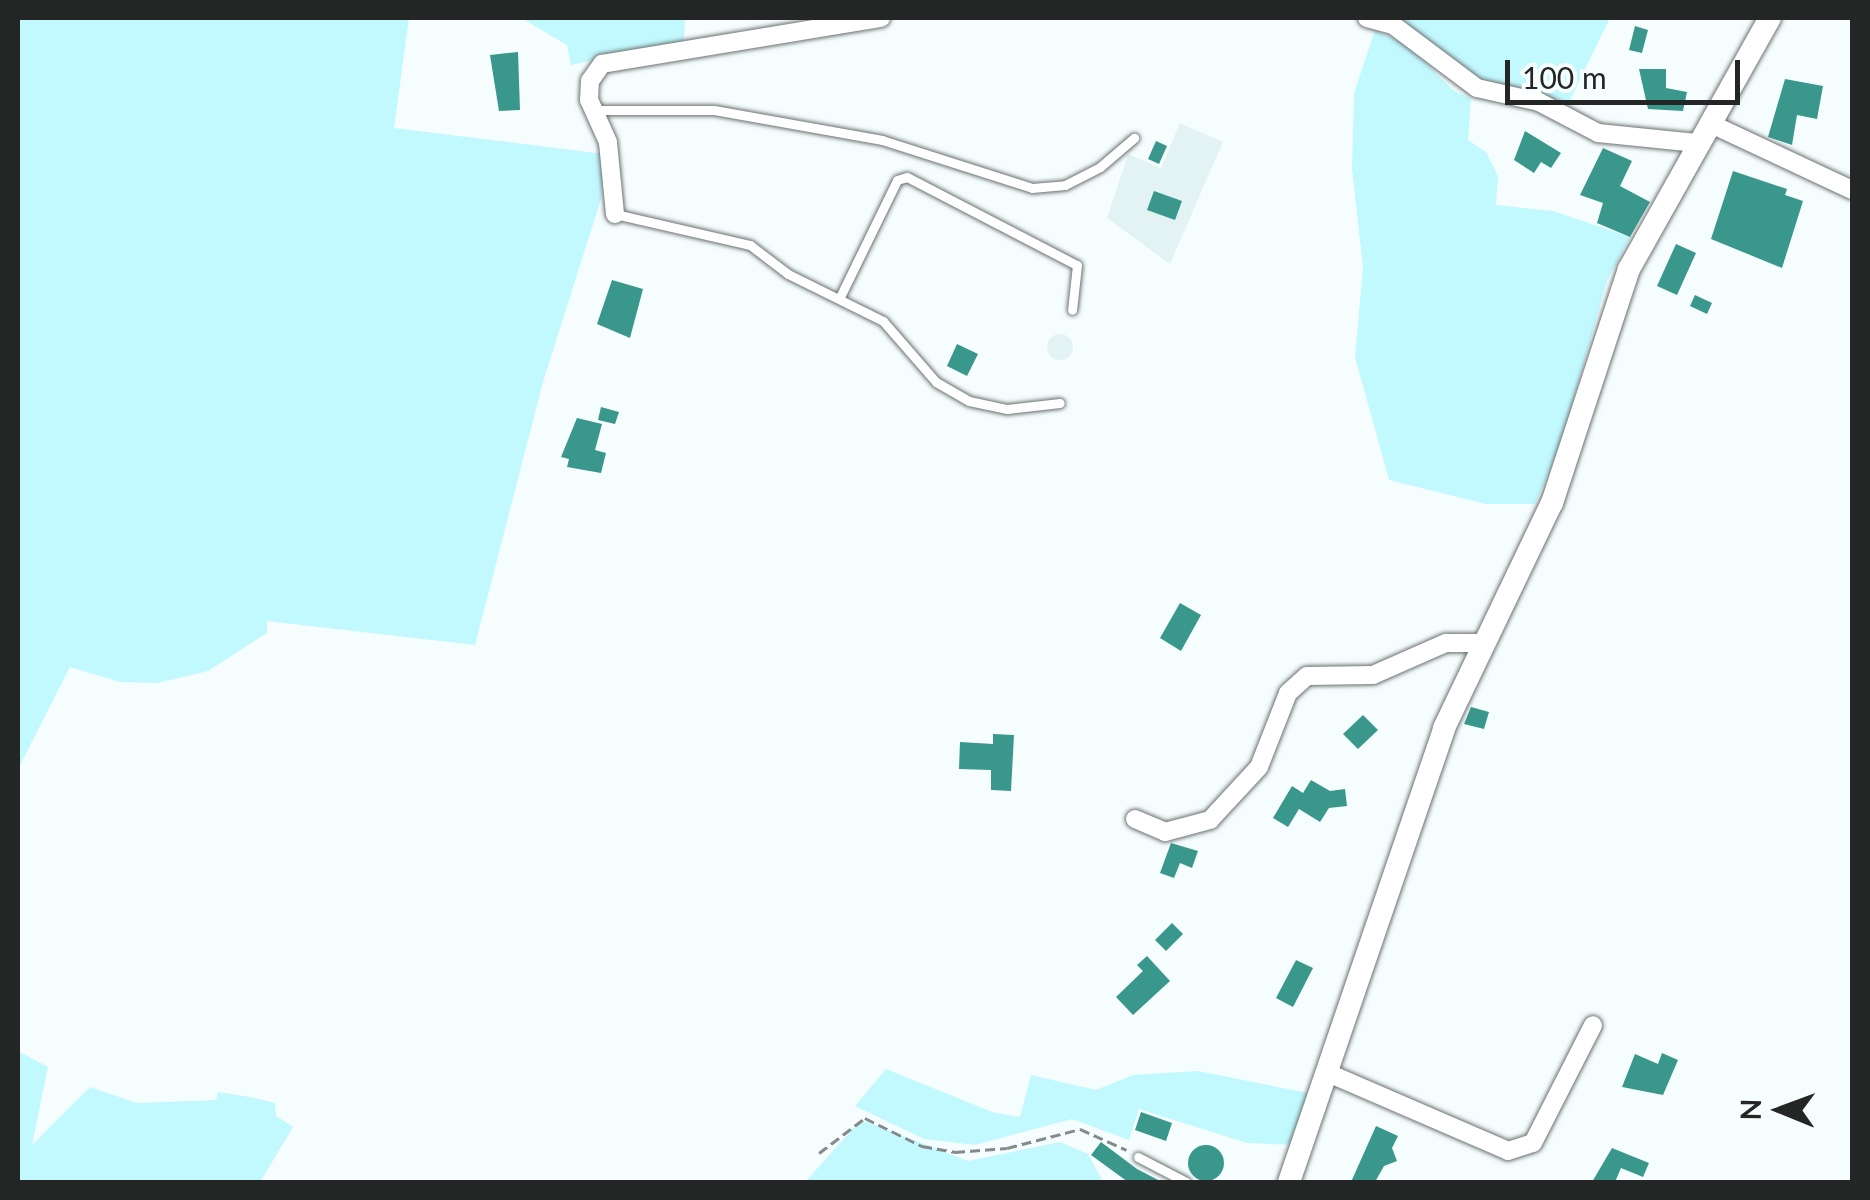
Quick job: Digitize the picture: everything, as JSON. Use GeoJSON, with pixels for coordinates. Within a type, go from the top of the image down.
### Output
{"type":"FeatureCollection","features":[{"type":"Feature","properties":{"kind":"street"},"geometry":{"type":"LineString","coordinates":[[615,214],[612,160],[594,110],[590,81],[602,64],[881,18]]}},
{"type":"Feature","properties":{"kind":"street"},"geometry":{"type":"LineString","coordinates":[[1367,18],[1392,25],[1476,88],[1539,102],[1598,133],[1702,133],[1852,190]]}},
{"type":"Feature","properties":{"kind":"street"},"geometry":{"type":"LineString","coordinates":[[1289,1182],[1444,728],[1481,643],[1552,503],[1629,269],[1770,18]]}},
{"type":"Feature","properties":{"kind":"street"},"geometry":{"type":"LineString","coordinates":[[1135,819],[1164,832],[1210,820],[1259,767],[1288,694],[1307,676],[1373,675],[1446,643],[1481,643]]}},
{"type":"Feature","properties":{"kind":"street"},"geometry":{"type":"LineString","coordinates":[[1328,1073],[1508,1151],[1533,1143],[1592,1025]]}},
{"type":"Feature","properties":{"kind":"lane"},"geometry":{"type":"LineString","coordinates":[[594,110],[714,110],[882,140],[1032,188],[1064,185],[1100,168],[1134,138]]}},
{"type":"Feature","properties":{"kind":"lane"},"geometry":{"type":"LineString","coordinates":[[840,296],[897,180],[907,177],[1077,266],[1072,310]]}},
{"type":"Feature","properties":{"kind":"lane"},"geometry":{"type":"LineString","coordinates":[[615,214],[750,244],[788,274],[840,296],[883,321],[952,393],[1007,409],[1060,403]]}},
{"type":"Feature","properties":{"kind":"lane"},"geometry":{"type":"LineString","coordinates":[[1138,1157],[1186,1182]]}},
{"type":"Feature","properties":{"kind":"path"},"geometry":{"type":"LineString","coordinates":[[819,1153],[865,1118],[922,1146],[955,1152],[1007,1148],[1080,1129],[1138,1157]]}},
{"type":"Feature","properties":{"kind":"shaded area"},"geometry":{"type":"Polygon","coordinates":[[[18,18],[409,18],[394,128],[604,154],[601,199],[543,382],[475,645],[267,621],[267,633],[208,671],[157,683],[120,682],[70,667],[18,769],[18,18]]]}},
{"type":"Feature","properties":{"kind":"shaded area"},"geometry":{"type":"Polygon","coordinates":[[[521,18],[685,18],[684,41],[571,65],[567,45],[521,18]]]}},
{"type":"Feature","properties":{"kind":"shaded area"},"geometry":{"type":"Polygon","coordinates":[[[1388,18],[1610,18],[1569,102],[1475,82],[1388,18]]]}},
{"type":"Feature","properties":{"kind":"shaded area"},"geometry":{"type":"Polygon","coordinates":[[[1375,30],[1407,45],[1453,90],[1471,99],[1468,140],[1486,152],[1498,176],[1496,205],[1553,211],[1630,237],[1607,281],[1561,444],[1535,504],[1486,504],[1389,480],[1355,357],[1363,267],[1352,169],[1354,93],[1375,30]]]}},
{"type":"Feature","properties":{"kind":"shaded area"},"geometry":{"type":"Polygon","coordinates":[[[1180,123],[1223,142],[1170,264],[1107,218],[1128,154],[1161,168],[1180,123]]]}},
{"type":"Feature","properties":{"kind":"shaded area"},"geometry":{"type":"Polygon","coordinates":[[[1060,334],[1069,338],[1073,347],[1069,356],[1060,360],[1051,356],[1047,347],[1051,338],[1060,334]]]}},
{"type":"Feature","properties":{"kind":"shaded area"},"geometry":{"type":"Polygon","coordinates":[[[18,1051],[48,1067],[32,1145],[90,1087],[137,1103],[216,1100],[218,1092],[250,1097],[275,1103],[276,1116],[293,1127],[260,1182],[18,1182],[18,1051]]]}},
{"type":"Feature","properties":{"kind":"shaded area"},"geometry":{"type":"Polygon","coordinates":[[[886,1069],[992,1112],[1020,1117],[1031,1075],[1096,1090],[1133,1075],[1198,1071],[1313,1094],[1298,1145],[1247,1143],[1139,1109],[1129,1140],[1072,1119],[975,1145],[924,1139],[855,1106],[886,1069]]]}},
{"type":"Feature","properties":{"kind":"shaded area"},"geometry":{"type":"Polygon","coordinates":[[[867,1122],[968,1161],[1060,1142],[1088,1154],[1103,1182],[805,1182],[858,1123],[867,1122]]]}},
{"type":"Feature","properties":{"kind":"building"},"geometry":{"type":"Polygon","coordinates":[[[1635,26],[1648,30],[1642,53],[1629,50],[1635,26]]]}},
{"type":"Feature","properties":{"kind":"building"},"geometry":{"type":"Polygon","coordinates":[[[518,52],[520,110],[499,111],[490,55],[518,52]]]}},
{"type":"Feature","properties":{"kind":"building"},"geometry":{"type":"Polygon","coordinates":[[[1639,69],[1666,69],[1666,88],[1687,92],[1683,111],[1648,109],[1639,69]]]}},
{"type":"Feature","properties":{"kind":"building"},"geometry":{"type":"Polygon","coordinates":[[[1785,79],[1823,86],[1817,119],[1797,115],[1792,145],[1768,137],[1785,79]]]}},
{"type":"Feature","properties":{"kind":"building"},"geometry":{"type":"Polygon","coordinates":[[[1525,131],[1561,153],[1551,168],[1541,162],[1534,173],[1514,160],[1525,131]]]}},
{"type":"Feature","properties":{"kind":"building"},"geometry":{"type":"Polygon","coordinates":[[[1156,141],[1167,146],[1159,164],[1148,159],[1156,141]]]}},
{"type":"Feature","properties":{"kind":"building"},"geometry":{"type":"Polygon","coordinates":[[[1603,148],[1632,161],[1620,186],[1650,202],[1630,237],[1597,223],[1603,203],[1580,195],[1603,148]]]}},
{"type":"Feature","properties":{"kind":"building"},"geometry":{"type":"Polygon","coordinates":[[[1733,171],[1787,189],[1785,195],[1803,201],[1782,268],[1711,239],[1733,171]]]}},
{"type":"Feature","properties":{"kind":"building"},"geometry":{"type":"Polygon","coordinates":[[[1154,191],[1182,201],[1175,220],[1147,210],[1154,191]]]}},
{"type":"Feature","properties":{"kind":"building"},"geometry":{"type":"Polygon","coordinates":[[[1676,244],[1696,253],[1677,295],[1657,286],[1676,244]]]}},
{"type":"Feature","properties":{"kind":"building"},"geometry":{"type":"Polygon","coordinates":[[[612,280],[643,289],[630,338],[597,324],[612,280]]]}},
{"type":"Feature","properties":{"kind":"building"},"geometry":{"type":"Polygon","coordinates":[[[1695,295],[1712,303],[1707,314],[1690,306],[1695,295]]]}},
{"type":"Feature","properties":{"kind":"building"},"geometry":{"type":"Polygon","coordinates":[[[957,344],[978,354],[967,376],[947,366],[957,344]]]}},
{"type":"Feature","properties":{"kind":"building"},"geometry":{"type":"Polygon","coordinates":[[[601,407],[619,412],[615,424],[598,420],[601,407]]]}},
{"type":"Feature","properties":{"kind":"building"},"geometry":{"type":"Polygon","coordinates":[[[577,418],[602,424],[595,450],[606,453],[601,473],[567,467],[569,459],[561,457],[577,418]]]}},
{"type":"Feature","properties":{"kind":"building"},"geometry":{"type":"Polygon","coordinates":[[[1180,603],[1201,615],[1181,651],[1160,638],[1180,603]]]}},
{"type":"Feature","properties":{"kind":"building"},"geometry":{"type":"Polygon","coordinates":[[[1471,707],[1489,712],[1484,729],[1464,724],[1471,707]]]}},
{"type":"Feature","properties":{"kind":"building"},"geometry":{"type":"Polygon","coordinates":[[[1363,715],[1378,730],[1358,749],[1343,734],[1363,715]]]}},
{"type":"Feature","properties":{"kind":"building"},"geometry":{"type":"Polygon","coordinates":[[[993,734],[1014,735],[1011,791],[991,790],[991,770],[959,769],[960,742],[993,744],[993,734]]]}},
{"type":"Feature","properties":{"kind":"building"},"geometry":{"type":"Polygon","coordinates":[[[1311,780],[1330,791],[1345,789],[1347,806],[1329,808],[1320,822],[1299,809],[1288,827],[1273,818],[1292,786],[1303,793],[1311,780]]]}},
{"type":"Feature","properties":{"kind":"building"},"geometry":{"type":"Polygon","coordinates":[[[1171,843],[1198,851],[1192,868],[1180,863],[1174,878],[1160,873],[1171,843]]]}},
{"type":"Feature","properties":{"kind":"building"},"geometry":{"type":"Polygon","coordinates":[[[1172,923],[1183,934],[1166,951],[1155,940],[1172,923]]]}},
{"type":"Feature","properties":{"kind":"building"},"geometry":{"type":"Polygon","coordinates":[[[1147,956],[1170,981],[1133,1015],[1116,997],[1143,971],[1137,965],[1147,956]]]}},
{"type":"Feature","properties":{"kind":"building"},"geometry":{"type":"Polygon","coordinates":[[[1296,960],[1313,968],[1293,1007],[1276,998],[1296,960]]]}},
{"type":"Feature","properties":{"kind":"building"},"geometry":{"type":"Polygon","coordinates":[[[1662,1053],[1678,1060],[1663,1095],[1622,1087],[1635,1054],[1658,1064],[1662,1053]]]}},
{"type":"Feature","properties":{"kind":"building"},"geometry":{"type":"Polygon","coordinates":[[[1141,1112],[1172,1123],[1166,1141],[1135,1130],[1141,1112]]]}},
{"type":"Feature","properties":{"kind":"building"},"geometry":{"type":"Polygon","coordinates":[[[1376,1126],[1398,1136],[1392,1148],[1397,1161],[1384,1166],[1375,1182],[1351,1182],[1376,1126]]]}},
{"type":"Feature","properties":{"kind":"building"},"geometry":{"type":"Polygon","coordinates":[[[1101,1142],[1162,1182],[1128,1182],[1091,1155],[1101,1142]]]}},
{"type":"Feature","properties":{"kind":"building"},"geometry":{"type":"Polygon","coordinates":[[[1206,1145],[1219,1150],[1224,1163],[1219,1176],[1206,1181],[1193,1176],[1188,1163],[1193,1150],[1206,1145]]]}},
{"type":"Feature","properties":{"kind":"building"},"geometry":{"type":"Polygon","coordinates":[[[1612,1148],[1649,1163],[1643,1177],[1621,1168],[1615,1182],[1592,1182],[1612,1148]]]}}]}
